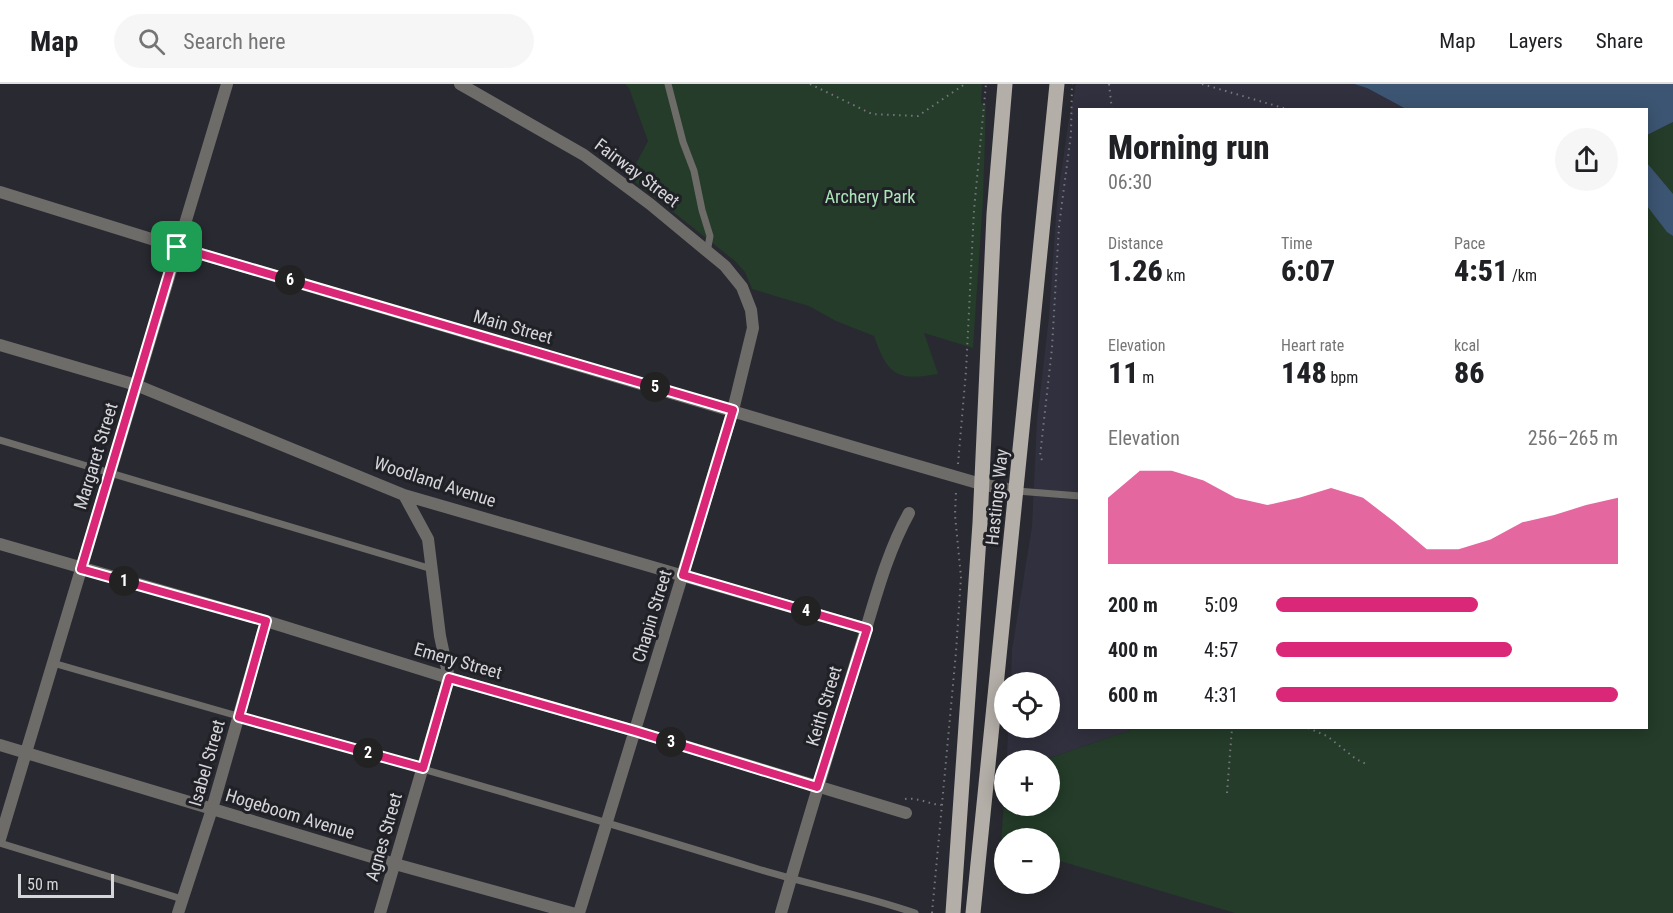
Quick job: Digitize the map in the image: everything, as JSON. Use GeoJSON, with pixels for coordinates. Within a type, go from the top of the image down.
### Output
{"type":"FeatureCollection","features":[{"type":"Feature","properties":{"kind":"main road","name":"Hastings Way"},"geometry":{"type":"LineString","coordinates":[[953,913],[981,523],[994,214],[1005,84]]}},
{"type":"Feature","properties":{"kind":"main road","name":"Hastings Way"},"geometry":{"type":"LineString","coordinates":[[973,913],[1017,491],[1063,101],[1057,84]]}},
{"type":"Feature","properties":{"kind":"street","name":"Margaret Street"},"geometry":{"type":"LineString","coordinates":[[0,841],[227,84]]}},
{"type":"Feature","properties":{"kind":"street","name":"Fairway Street"},"geometry":{"type":"LineString","coordinates":[[459,84],[584,154],[650,204],[725,266],[742,287],[751,310],[753,328]]}},
{"type":"Feature","properties":{"kind":"street","name":"Main Street"},"geometry":{"type":"LineString","coordinates":[[0,192],[177,247],[957,477],[1017,491]]}},
{"type":"Feature","properties":{"kind":"street","name":"Chapin Street"},"geometry":{"type":"LineString","coordinates":[[579,913],[733,410],[753,328]]}},
{"type":"Feature","properties":{"kind":"street","name":"Woodland Avenue"},"geometry":{"type":"LineString","coordinates":[[0,345],[136,385],[404,495],[867,629]]}},
{"type":"Feature","properties":{"kind":"street","name":"Agnes Street"},"geometry":{"type":"LineString","coordinates":[[380,913],[449,678],[440,636],[428,539],[404,495]]}},
{"type":"Feature","properties":{"kind":"street","name":"Keith Street"},"geometry":{"type":"LineString","coordinates":[[781,913],[817,787],[867,629],[898,533],[909,513]]}},
{"type":"Feature","properties":{"kind":"street","name":"Emery Street"},"geometry":{"type":"LineString","coordinates":[[0,544],[266,621],[449,678],[635,731],[906,813]]}},
{"type":"Feature","properties":{"kind":"street","name":"Isabel Street"},"geometry":{"type":"LineString","coordinates":[[178,913],[212,809],[266,621]]}},
{"type":"Feature","properties":{"kind":"street","name":"Hogeboom Avenue"},"geometry":{"type":"LineString","coordinates":[[0,745],[395,864],[572,913]]}},
{"type":"Feature","properties":{"kind":"lane"},"geometry":{"type":"LineString","coordinates":[[669,84],[710,236],[707,252]]}},
{"type":"Feature","properties":{"kind":"lane"},"geometry":{"type":"LineString","coordinates":[[0,440],[432,569]]}},
{"type":"Feature","properties":{"kind":"lane"},"geometry":{"type":"LineString","coordinates":[[1017,491],[1078,496]]}},
{"type":"Feature","properties":{"kind":"lane"},"geometry":{"type":"LineString","coordinates":[[53,663],[423,768],[791,879],[915,913]]}},
{"type":"Feature","properties":{"kind":"lane"},"geometry":{"type":"LineString","coordinates":[[0,841],[182,899]]}},
{"type":"Feature","properties":{"kind":"path"},"geometry":{"type":"LineString","coordinates":[[810,84],[872,114],[918,116],[965,84]]}},
{"type":"Feature","properties":{"kind":"path"},"geometry":{"type":"LineString","coordinates":[[932,913],[961,578],[955,515],[966,371],[974,210],[986,84]]}},
{"type":"Feature","properties":{"kind":"path"},"geometry":{"type":"LineString","coordinates":[[1042,460],[1040,456],[1052,348],[1059,226],[1071,134],[1063,101],[1072,84]]}},
{"type":"Feature","properties":{"kind":"path"},"geometry":{"type":"LineString","coordinates":[[1109,84],[1112,108]]}},
{"type":"Feature","properties":{"kind":"path"},"geometry":{"type":"LineString","coordinates":[[1202,84],[1283,108]]}},
{"type":"Feature","properties":{"kind":"path"},"geometry":{"type":"LineString","coordinates":[[1227,793],[1232,729]]}},
{"type":"Feature","properties":{"kind":"path"},"geometry":{"type":"LineString","coordinates":[[1310,729],[1327,736],[1356,759],[1368,765]]}},
{"type":"Feature","properties":{"kind":"shaded area"},"geometry":{"type":"Polygon","coordinates":[[[1076,84],[1354,84],[1367,88],[1404,108],[1078,108],[1078,729],[1134,729],[1060,754],[1060,750],[1007,750],[1008,738],[1060,738],[1060,672],[1011,672],[1012,650],[1032,527],[1037,420],[1049,317],[1057,202],[1076,84]]]}},
{"type":"Feature","properties":{"kind":"green space","name":"Archery Park"},"geometry":{"type":"Polygon","coordinates":[[[625,84],[982,84],[981,103],[986,104],[983,200],[973,348],[924,333],[938,374],[903,376],[896,373],[884,360],[874,336],[836,321],[809,306],[752,289],[745,272],[735,261],[629,177],[648,141],[629,88],[625,84]]]}},
{"type":"Feature","properties":{"kind":"green space"},"geometry":{"type":"Polygon","coordinates":[[[1673,122],[1673,913],[1235,913],[1060,861],[1060,828],[1002,828],[1003,816],[1060,816],[1060,754],[1134,729],[1648,729],[1648,134],[1673,122]]]}},
{"type":"Feature","properties":{"kind":"water"},"geometry":{"type":"Polygon","coordinates":[[[1354,84],[1673,84],[1673,122],[1648,134],[1648,108],[1404,108],[1367,88],[1354,84]]]}},
{"type":"Feature","properties":{"kind":"water"},"geometry":{"type":"Polygon","coordinates":[[[1648,164],[1673,194],[1673,236],[1667,232],[1648,207],[1648,164]]]}},
{"type":"Feature","properties":{"kind":"route"},"geometry":{"type":"LineString","coordinates":[[177,247],[733,410],[683,575],[867,629],[817,787],[635,731],[449,678],[423,768],[239,717],[266,621],[81,569],[177,247]]}}]}
